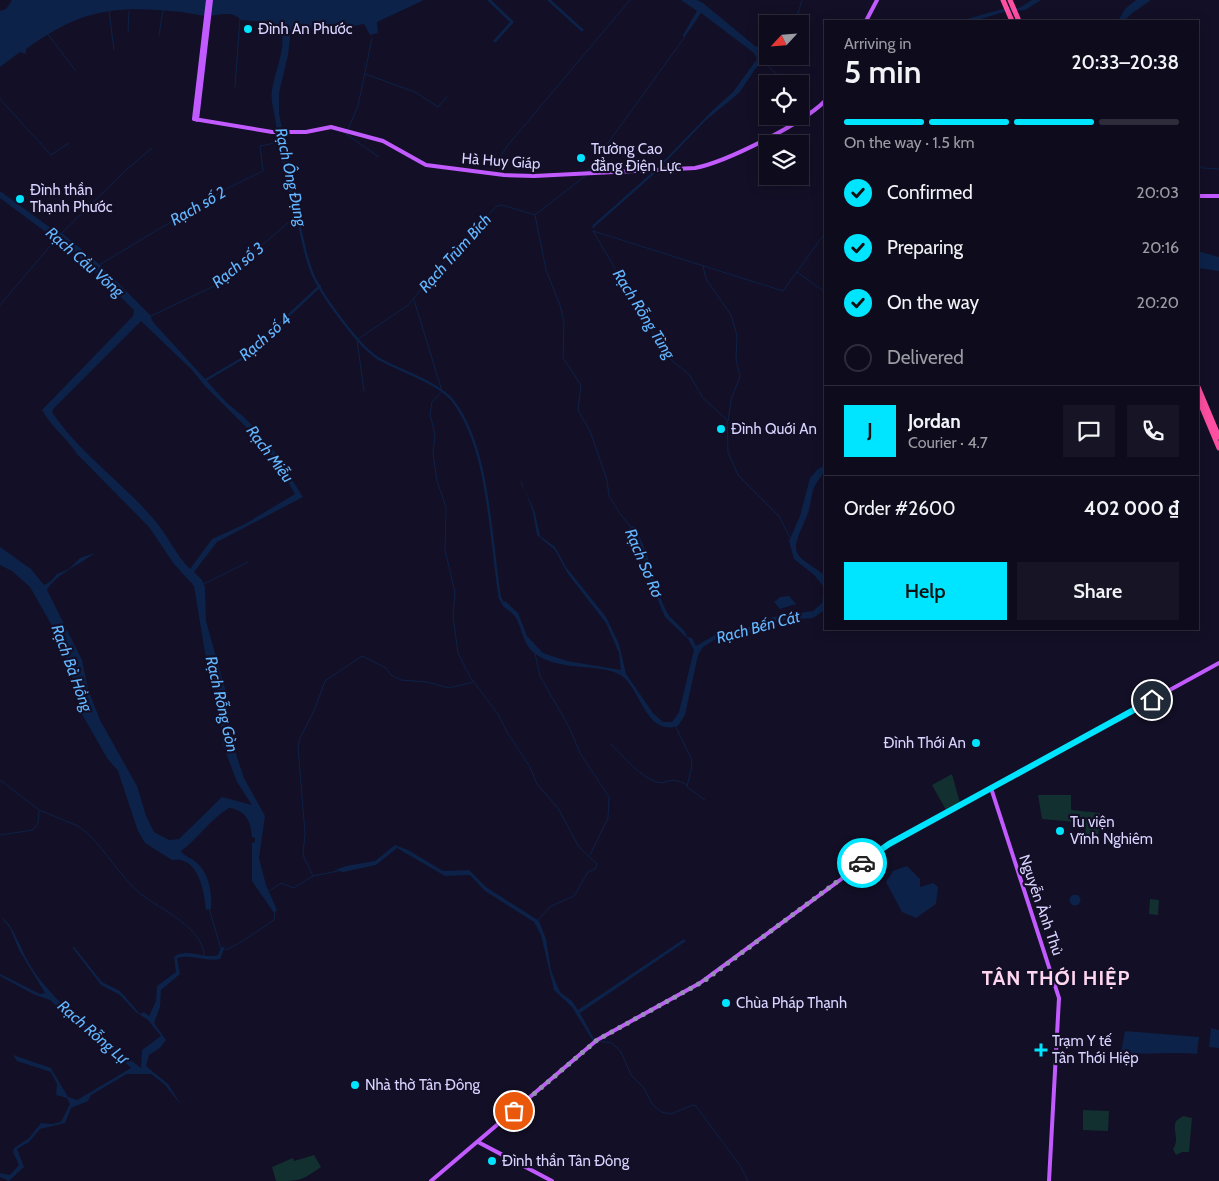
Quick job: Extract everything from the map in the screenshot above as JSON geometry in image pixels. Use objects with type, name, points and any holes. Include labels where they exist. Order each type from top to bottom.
[{"type":"highway","points":[[1008,3],[1016,20]]},
{"type":"highway","points":[[1199,385],[1219,433]]},
{"type":"highway","points":[[1199,389],[1219,437]]},
{"type":"highway","points":[[1199,398],[1219,444]]},
{"type":"highway","points":[[1199,398],[1219,448]]},
{"type":"main road","name":"Hà Huy Giáp","points":[[210,0],[196,120],[272,132],[306,132],[331,127],[343,129],[383,141],[429,166],[527,176],[695,168],[714,164],[804,117],[824,102]]},
{"type":"main road","points":[[867,20],[877,0]]},
{"type":"main road","points":[[1199,196],[1219,196]]},
{"type":"main road","points":[[431,1181],[593,1042],[710,976],[889,844],[1219,663]]},
{"type":"main road","name":"Nguyễn Ảnh Thủ","points":[[991,788],[1059,998],[1049,1181]]},
{"type":"main road","points":[[478,1142],[552,1181]]},
{"type":"green space","points":[[952,774],[960,803],[946,810],[932,785]]},
{"type":"green space","points":[[1038,795],[1071,795],[1071,810],[1100,813],[1098,839],[1085,838],[1086,823],[1042,819]]},
{"type":"green space","points":[[1150,899],[1159,900],[1158,915],[1149,914]]},
{"type":"green space","points":[[1083,1110],[1109,1111],[1108,1131],[1083,1130]]},
{"type":"green space","points":[[1183,1116],[1192,1118],[1189,1152],[1182,1152],[1176,1155],[1173,1149],[1176,1142],[1175,1125],[1176,1121]]},
{"type":"green space","points":[[314,1155],[321,1167],[314,1172],[300,1179],[276,1181],[272,1167],[293,1158],[294,1161]]},
{"type":"water","name":"Rạch Ông Đụng","points":[[12,0],[424,0],[377,22],[378,33],[370,35],[364,24],[344,28],[291,29],[288,55],[279,93],[279,114],[302,224],[298,227],[288,189],[272,98],[273,83],[282,48],[281,32],[278,26],[263,22],[241,20],[228,14],[205,16],[158,10],[118,10],[82,18],[64,25],[26,49],[26,54],[20,52],[0,67],[0,11],[6,9]]},
{"type":"water","points":[[681,0],[697,0],[703,3],[755,46],[759,47],[759,65],[739,93],[705,121],[653,175],[592,229],[593,225],[655,170],[733,92],[757,59],[754,53],[701,13],[684,38],[683,35],[697,11]]},
{"type":"water","points":[[1032,0],[1041,0],[1025,10],[1004,12],[978,20],[952,20],[967,19],[1002,9],[1019,8]]},
{"type":"water","points":[[1136,0],[1151,0],[1125,20],[1119,20],[1125,9]]},
{"type":"water","points":[[624,148],[640,160],[638,164],[621,152]]},
{"type":"water","points":[[0,191],[48,226],[62,233],[98,263],[150,315],[153,322],[227,403],[260,434],[274,451],[303,497],[217,542],[194,572],[202,580],[205,587],[206,621],[226,692],[232,742],[244,778],[265,816],[259,858],[266,885],[277,910],[274,913],[252,881],[252,843],[255,842],[255,838],[252,837],[247,818],[240,811],[229,808],[210,823],[181,851],[197,863],[205,873],[211,897],[211,909],[206,910],[204,894],[198,876],[188,863],[181,860],[172,860],[145,843],[138,831],[118,771],[107,758],[79,709],[71,672],[55,631],[30,587],[12,571],[0,565],[0,547],[31,569],[44,585],[57,574],[69,569],[80,558],[95,553],[62,574],[47,590],[82,660],[88,689],[100,720],[137,786],[146,816],[154,832],[169,840],[179,839],[222,797],[252,805],[237,782],[223,745],[217,688],[206,659],[194,586],[174,564],[149,527],[77,454],[42,410],[133,316],[134,310],[79,257],[0,198]],"holes":[[[141,321],[192,370],[205,386],[256,437],[276,461],[295,494],[245,524],[212,539],[190,569],[157,523],[76,442],[52,412]]]},
{"type":"water","points":[[1199,251],[1219,257],[1219,271],[1199,268]]},
{"type":"water","points":[[824,466],[824,472],[814,488],[809,510],[796,546],[800,557],[824,574],[824,587],[814,575],[794,559],[789,541],[800,516],[810,478]]},
{"type":"water","name":"Rạch Bến Cát","points":[[524,487],[535,513],[540,536],[555,547],[566,567],[606,617],[619,644],[626,674],[653,713],[663,722],[672,722],[679,712],[694,650],[688,639],[665,617],[647,575],[640,547],[629,528],[634,526],[639,536],[668,614],[684,631],[687,637],[692,638],[696,646],[715,635],[758,625],[773,617],[813,611],[822,603],[824,587],[824,611],[813,618],[785,620],[753,632],[714,640],[703,647],[698,655],[685,715],[678,726],[667,727],[658,724],[651,718],[629,683],[622,676],[603,669],[554,663],[533,652],[525,640],[516,618],[502,605],[505,601],[518,613],[527,636],[543,653],[567,661],[621,670],[619,653],[606,623],[568,574],[555,550],[537,535],[533,512]]},
{"type":"water","points":[[789,596],[796,604],[780,609],[774,602],[780,597]]},
{"type":"water","points":[[395,845],[408,850],[443,871],[469,870],[486,887],[539,921],[546,939],[551,970],[556,983],[560,992],[572,1001],[578,1010],[684,939],[686,941],[580,1013],[596,1046],[572,1007],[554,990],[541,935],[534,922],[485,891],[470,875],[445,876],[397,848],[376,865],[343,872],[335,870],[375,861]]},
{"type":"water","points":[[907,866],[920,879],[920,887],[933,883],[938,887],[936,904],[916,918],[902,912],[886,882],[893,871]]},
{"type":"water","points":[[1075,894],[1081,900],[1075,906],[1069,900]]},
{"type":"water","name":"Rạch Rỗng Lự","points":[[0,916],[12,930],[36,974],[57,999],[128,1061],[131,1060],[141,1068],[142,1050],[161,1036],[148,1020],[136,1012],[120,995],[101,985],[72,947],[74,947],[102,982],[120,991],[140,1014],[144,1012],[149,1016],[156,1001],[157,986],[176,972],[174,957],[184,953],[207,956],[218,955],[221,948],[225,946],[220,959],[177,958],[180,974],[161,990],[160,1007],[154,1023],[166,1040],[160,1048],[149,1055],[146,1066],[168,1084],[182,1106],[165,1085],[151,1074],[127,1074],[91,1095],[88,1101],[71,1108],[65,1123],[40,1129],[29,1142],[17,1149],[24,1167],[9,1181],[0,1177],[0,1173],[10,1175],[19,1165],[13,1152],[14,1148],[29,1138],[41,1123],[52,1124],[61,1122],[70,1104],[67,1098],[56,1095],[57,1084],[51,1072],[17,1061],[13,1055],[51,1068],[68,1097],[77,1100],[131,1068],[95,1035],[73,1022],[50,1000],[33,994],[0,976],[0,974],[40,994],[45,993],[19,950],[10,928]]},
{"type":"water","points":[[1211,1028],[1219,1030],[1219,1048],[1209,1047]]},
{"type":"water","points":[[1125,1031],[1199,1037],[1197,1054],[1121,1052]]},
{"type":"waterway","points":[[489,0],[512,22],[495,41]]},
{"type":"waterway","points":[[549,0],[582,30]]},
{"type":"waterway","points":[[493,168],[508,145],[630,0]]},
{"type":"waterway","points":[[798,15],[802,0]]},
{"type":"waterway","points":[[109,11],[114,50]]},
{"type":"waterway","points":[[128,33],[129,11]]},
{"type":"waterway","points":[[159,35],[163,11]]},
{"type":"waterway","points":[[235,87],[240,18]]},
{"type":"waterway","points":[[47,33],[76,71]]},
{"type":"waterway","points":[[372,38],[358,106],[346,134],[379,157]]},
{"type":"waterway","name":"Rạch Trùm Bích","points":[[587,172],[684,38]]},
{"type":"waterway","points":[[766,65],[778,75]]},
{"type":"waterway","points":[[365,74],[415,92],[438,107],[447,97]]},
{"type":"waterway","points":[[0,99],[51,155],[69,143]]},
{"type":"waterway","name":"Rạch số 2","points":[[99,265],[224,190],[263,171],[260,146],[279,142]]},
{"type":"waterway","name":"Rạch Cầu Võng","points":[[62,233],[126,170],[152,148]]},
{"type":"waterway","points":[[1199,166],[1203,168],[1219,169]]},
{"type":"waterway","name":"Rạch Trùm Bích","points":[[364,391],[357,340],[408,305],[445,261],[497,206],[502,205],[535,215],[585,176]]},
{"type":"waterway","name":"Rạch Sơ Rơ","points":[[535,215],[546,270],[560,305],[564,322],[563,358],[581,385],[578,410],[590,431],[607,480],[609,496],[631,527]]},
{"type":"waterway","name":"Rạch số 3","points":[[149,317],[214,286],[295,217]]},
{"type":"waterway","name":"Rạch Trùm Bích","points":[[299,224],[313,275],[353,335],[363,346],[381,360],[429,383],[447,395],[453,401],[465,421],[475,444],[487,495],[500,598],[503,603]]},
{"type":"waterway","name":"Rạch Rỗng Tùng","points":[[593,231],[661,346],[673,362],[689,374],[703,398],[727,420],[728,452],[738,475],[779,516],[790,538]]},
{"type":"waterway","points":[[593,231],[783,291],[824,234]]},
{"type":"waterway","name":"Rạch Cầu Võng","points":[[0,305],[57,238]]},
{"type":"waterway","points":[[703,266],[706,279],[731,315],[737,335],[736,360],[740,376],[731,400],[728,421]]},
{"type":"waterway","points":[[797,272],[824,291]]},
{"type":"waterway","name":"Rạch số 4","points":[[204,381],[243,358],[320,286]]},
{"type":"waterway","points":[[414,300],[442,391],[432,402],[430,414],[435,435],[433,454],[437,481],[446,507],[445,550],[455,592],[453,616],[458,653],[470,677],[498,714],[507,732],[530,767],[537,784],[558,808],[579,847],[597,864],[595,869],[588,872],[574,896],[551,906],[537,921]]},
{"type":"waterway","points":[[521,482],[523,487]]},
{"type":"waterway","points":[[204,584],[248,562]]},
{"type":"waterway","points":[[535,653],[540,676],[569,727],[580,753],[609,797],[608,818],[590,855]]},
{"type":"waterway","points":[[313,876],[303,855],[305,833],[298,747],[300,738],[314,711],[325,681],[362,656],[386,668],[391,675],[401,680],[427,682],[449,688],[473,682]]},
{"type":"waterway","points":[[676,727],[691,758],[692,765],[687,787],[705,800]]},
{"type":"waterway","points":[[611,744],[644,776],[660,783],[673,780],[687,785]]},
{"type":"waterway","points":[[0,780],[39,810],[78,826],[88,834],[134,888],[180,920],[197,936],[202,945],[204,955]]},
{"type":"waterway","points":[[0,835],[33,830],[38,823],[39,811]]},
{"type":"waterway","points":[[268,892],[281,883],[294,888],[313,876],[338,871]]},
{"type":"waterway","points":[[209,908],[221,949]]},
{"type":"waterway","name":"Rạch Rỗng Gòn","points":[[225,950],[274,920],[275,910]]},
{"type":"waterway","points":[[598,1041],[612,1043],[621,1052],[631,1075],[644,1088],[652,1104],[661,1112],[671,1114],[693,1105],[696,1106],[741,1167],[748,1181]]},
{"type":"way so far","points":[[514,1111],[597,1040],[709,978],[711,974],[719,970],[719,968],[862,863]]},
{"type":"place","name":"Đình An Phước","points":[[248,29]]},
{"type":"place","name":"Trường Cao đẳng Điện Lực","points":[[581,158]]},
{"type":"place","name":"Đình thần Thạnh Phước","points":[[20,199]]},
{"type":"place","name":"Đình Quới An","points":[[721,429]]},
{"type":"place","name":"Đình Thới An","points":[[976,743]]},
{"type":"place","name":"Tu viện Vĩnh Nghiêm","points":[[1060,831]]},
{"type":"place","name":"Chùa Pháp Thạnh","points":[[726,1003]]},
{"type":"place","name":"Trạm Y tế Tân Thới Hiệp","points":[[1041,1050]]},
{"type":"place","name":"Nhà thờ Tân Đông","points":[[355,1085]]},
{"type":"place","name":"Đình thần Tân Đông","points":[[492,1161]]},
{"type":"district","name":"TÂN THỚI HIỆP","points":[[1056,978]]},
{"type":"route","points":[[862,863],[889,844],[1152,700]]},
{"type":"water label","name":"Rạch Miễu","points":[[270,454]]},
{"type":"water label","name":"Rạch Bà Hồng","points":[[72,668]]}]
